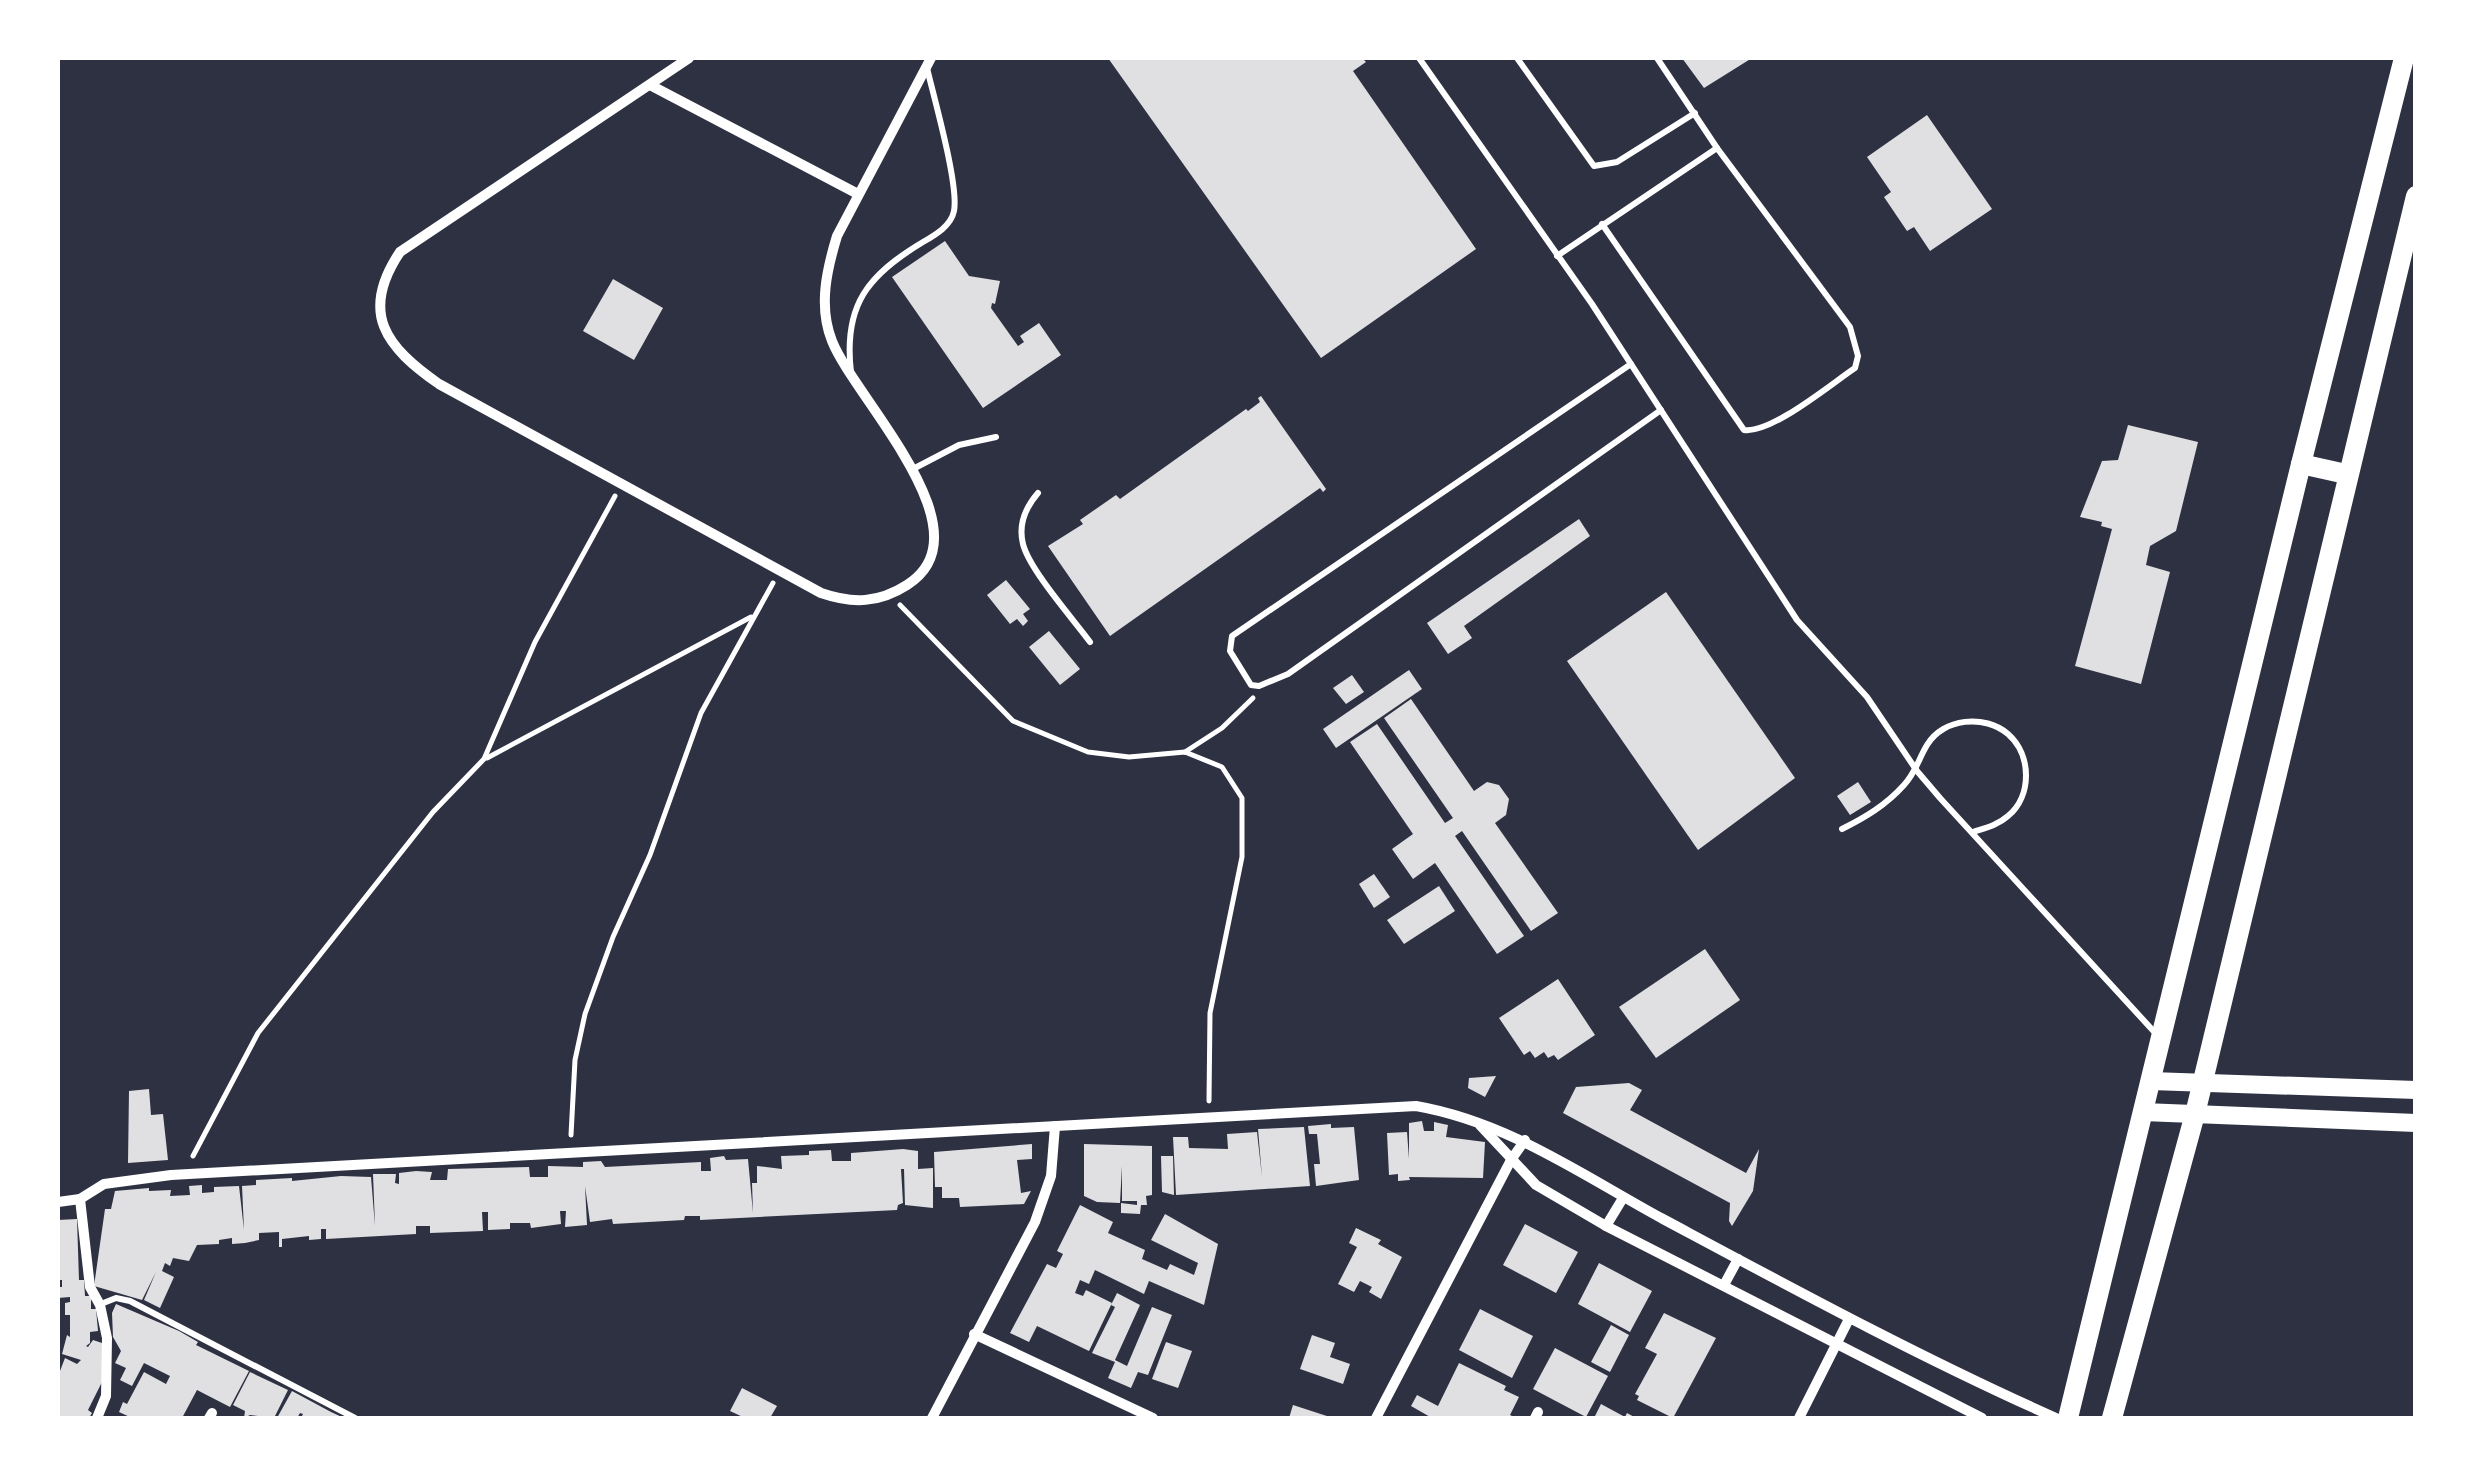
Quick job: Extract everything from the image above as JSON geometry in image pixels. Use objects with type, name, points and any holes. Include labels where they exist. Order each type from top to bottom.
[{"type":"main road","points":[[2068,1418],[2404,58]]},
{"type":"main road","points":[[2112,1418],[2195,1114],[2346,474],[2411,230],[2416,196]]},
{"type":"main road","points":[[2301,464],[2346,474]]},
{"type":"main road","points":[[2151,1081],[2416,1090]]},
{"type":"main road","points":[[2143,1112],[2416,1123]]},
{"type":"street","points":[[689,58],[400,252],[381,285],[381,320],[391,343],[410,364],[439,384],[780,572],[840,600],[872,601],[891,596],[914,581],[930,559],[936,538],[934,516],[913,469],[852,378],[831,339],[824,302],[836,236],[928,62]]},
{"type":"street","points":[[650,84],[858,194]]},
{"type":"street","points":[[58,1202],[80,1199],[104,1184],[183,1175],[1416,1106],[1466,1116],[1525,1140],[1623,1198],[1849,1319],[2056,1418]]},
{"type":"street","points":[[1476,1121],[1536,1185],[1606,1226],[1982,1418]]},
{"type":"street","points":[[932,1418],[1035,1222],[1050,1176],[1055,1126]]},
{"type":"street","points":[[1376,1418],[1525,1140]]},
{"type":"street","points":[[1606,1226],[1623,1198]]},
{"type":"street","points":[[80,1199],[90,1287],[100,1305],[107,1338],[106,1396],[97,1418]]},
{"type":"street","points":[[1724,1285],[1738,1259]]},
{"type":"street","points":[[1799,1418],[1849,1319]]},
{"type":"street","points":[[974,1334],[1153,1418]]},
{"type":"lane","points":[[1419,58],[1631,364],[1797,620],[1867,697],[1917,771],[2161,1039]]},
{"type":"lane","points":[[1516,58],[1594,166],[1617,162],[1695,113]]},
{"type":"lane","points":[[1602,224],[1744,430],[1752,432],[1784,416],[1855,368],[1855,338],[1657,58]]},
{"type":"lane","points":[[852,378],[847,338],[869,283],[900,256],[945,228],[954,211],[928,62]]},
{"type":"lane","points":[[1556,256],[1717,148]]},
{"type":"lane","points":[[1631,364],[1232,636],[1230,651],[1251,685],[1260,686],[1288,674],[1661,410]]},
{"type":"lane","points":[[913,469],[959,445],[996,438]]},
{"type":"lane","points":[[1038,494],[1023,515],[1023,544],[1030,560],[1090,642]]},
{"type":"lane","points":[[1842,829],[1876,811],[1917,771],[1927,744],[1939,732],[1973,720],[1991,724],[2007,734],[2026,765],[2026,784],[2009,816],[1994,826],[1973,832]]},
{"type":"lane","points":[[100,1305],[116,1298],[130,1301],[355,1418]]},
{"type":"path","points":[[484,760],[536,642],[586,556],[621,484]]},
{"type":"path","points":[[569,1155],[575,1060],[584,1014],[612,937],[650,855],[702,713],[780,572]]},
{"type":"path","points":[[891,596],[1013,720],[1088,752],[1129,757],[1186,752],[1222,767],[1242,798],[1242,857],[1210,1014],[1211,1099],[1199,1118]]},
{"type":"path","points":[[183,1175],[258,1033],[433,812],[484,760],[754,616]]},
{"type":"path","points":[[1186,752],[1251,704],[1260,686]]},
{"type":"building","points":[[1108,58],[1362,58],[1366,62],[1353,71],[1476,249],[1321,358]]},
{"type":"building","points":[[1682,58],[1752,58],[1704,88]]},
{"type":"building","points":[[1927,115],[1992,209],[1930,251],[1914,227],[1907,231],[1884,197],[1891,192],[1867,157]]},
{"type":"building","points":[[945,241],[969,276],[1000,281],[991,308],[1018,346],[1024,342],[1020,336],[1039,323],[1061,355],[983,408],[892,277]]},
{"type":"building","points":[[613,279],[663,308],[634,360],[583,331]]},
{"type":"building","points":[[1261,396],[1326,489],[1323,492],[1320,488],[1110,636],[1048,546],[1083,524],[1080,520],[1116,495],[1120,499],[1248,411],[1260,402]]},
{"type":"building","points":[[2128,425],[2198,442],[2176,531],[2150,546],[2146,565],[2170,572],[2141,684],[2075,666],[2112,529],[2101,526],[2102,522],[2080,517],[2102,461],[2118,460]]},
{"type":"building","points":[[1579,519],[1590,536],[1464,626],[1472,638],[1448,654],[1427,623]]},
{"type":"building","points":[[1006,580],[1030,609],[1023,614],[1028,621],[1023,626],[1017,619],[1010,624],[987,595]]},
{"type":"building","points":[[1666,592],[1795,778],[1698,850],[1567,661]]},
{"type":"building","points":[[1049,631],[1080,669],[1060,685],[1029,647]]},
{"type":"building","points":[[1409,670],[1422,689],[1336,748],[1323,729]]},
{"type":"building","points":[[1352,675],[1364,692],[1346,704],[1333,688]]},
{"type":"building","points":[[1411,699],[1474,791],[1487,782],[1499,785],[1509,799],[1506,815],[1495,823],[1558,913],[1531,931],[1462,831],[1455,836],[1524,936],[1497,954],[1435,863],[1413,879],[1392,849],[1413,834],[1350,742],[1377,724],[1445,823],[1453,818],[1384,718]]},
{"type":"building","points":[[1858,782],[1871,802],[1850,815],[1837,796]]},
{"type":"building","points":[[1374,874],[1390,897],[1374,908],[1359,884]]},
{"type":"building","points":[[1439,886],[1455,911],[1404,944],[1387,920]]},
{"type":"building","points":[[1705,949],[1740,1000],[1656,1058],[1619,1007]]},
{"type":"building","points":[[1558,979],[1595,1035],[1558,1060],[1554,1055],[1548,1058],[1544,1052],[1535,1058],[1530,1051],[1524,1055],[1499,1018]]},
{"type":"building","points":[[1496,1076],[1485,1097],[1468,1088],[1469,1078]]},
{"type":"building","points":[[1629,1083],[1642,1090],[1630,1110],[1746,1173],[1759,1149],[1753,1191],[1732,1226],[1730,1203],[1563,1113],[1576,1087]]},
{"type":"building","points":[[149,1089],[151,1115],[163,1114],[168,1160],[128,1163],[129,1091]]},
{"type":"building","points":[[1422,1121],[1424,1131],[1434,1131],[1434,1122],[1448,1125],[1446,1137],[1485,1142],[1483,1178],[1409,1177],[1410,1180],[1398,1181],[1398,1174],[1389,1175],[1387,1133],[1407,1132],[1409,1159],[1409,1123]]},
{"type":"building","points":[[1331,1124],[1331,1128],[1354,1127],[1359,1180],[1316,1186],[1314,1164],[1320,1164],[1317,1134],[1309,1134],[1308,1126]]},
{"type":"building","points":[[1304,1127],[1310,1186],[1176,1195],[1173,1137],[1188,1137],[1189,1148],[1228,1149],[1227,1134],[1257,1132],[1262,1177],[1258,1129]]},
{"type":"building","points":[[1032,1144],[1032,1159],[1017,1160],[1021,1193],[1031,1191],[1024,1204],[960,1207],[959,1198],[942,1198],[942,1187],[935,1187],[934,1152]]},
{"type":"building","points":[[1084,1144],[1152,1146],[1152,1195],[1146,1196],[1147,1205],[1141,1205],[1140,1214],[1121,1213],[1121,1203],[1137,1205],[1137,1201],[1122,1201],[1122,1166],[1120,1203],[1097,1202],[1084,1196]]},
{"type":"building","points":[[831,1150],[832,1161],[851,1161],[851,1153],[918,1151],[918,1169],[933,1168],[933,1208],[905,1205],[904,1169],[903,1203],[897,1210],[700,1220],[700,1216],[685,1216],[684,1220],[613,1224],[612,1219],[590,1222],[585,1186],[587,1225],[565,1227],[566,1211],[560,1211],[561,1224],[531,1228],[530,1223],[510,1223],[510,1229],[488,1230],[488,1212],[482,1212],[483,1231],[430,1233],[430,1226],[416,1226],[416,1234],[326,1239],[326,1229],[321,1229],[321,1239],[282,1239],[282,1247],[279,1232],[259,1233],[259,1240],[245,1243],[232,1244],[232,1238],[219,1240],[219,1244],[197,1245],[189,1261],[173,1258],[170,1266],[165,1263],[162,1271],[174,1277],[160,1308],[144,1300],[156,1272],[142,1300],[94,1286],[105,1209],[111,1209],[115,1191],[171,1190],[170,1196],[190,1195],[189,1186],[202,1185],[202,1193],[214,1192],[214,1187],[239,1186],[244,1230],[242,1186],[256,1185],[256,1180],[371,1177],[375,1226],[373,1174],[396,1174],[395,1183],[399,1184],[399,1173],[432,1172],[430,1180],[447,1180],[448,1169],[529,1167],[530,1177],[548,1177],[548,1166],[583,1167],[583,1162],[601,1161],[605,1167],[701,1162],[701,1171],[711,1171],[710,1158],[724,1156],[726,1160],[748,1159],[753,1213],[752,1183],[757,1183],[757,1166],[782,1169],[781,1156],[809,1155],[809,1151]]},
{"type":"building","points":[[1161,1156],[1173,1156],[1174,1195],[1162,1192]]},
{"type":"building","points":[[1080,1205],[1113,1222],[1108,1233],[1145,1250],[1142,1259],[1167,1270],[1170,1264],[1194,1275],[1198,1263],[1151,1240],[1165,1214],[1218,1244],[1204,1305],[1149,1281],[1144,1294],[1095,1270],[1089,1284],[1080,1280],[1075,1293],[1083,1296],[1086,1290],[1112,1303],[1089,1351],[1037,1326],[1029,1342],[1010,1333],[1047,1264],[1056,1268],[1063,1254],[1057,1251]]},
{"type":"building","points":[[77,1219],[79,1280],[84,1280],[85,1296],[91,1296],[91,1309],[96,1309],[98,1331],[90,1332],[90,1343],[86,1346],[88,1347],[93,1340],[102,1343],[104,1378],[88,1410],[92,1413],[89,1418],[58,1418],[58,1369],[65,1358],[77,1364],[81,1360],[62,1354],[67,1335],[70,1337],[70,1315],[65,1315],[65,1303],[70,1302],[70,1297],[58,1298],[62,1280],[58,1280],[58,1220]]},
{"type":"building","points":[[1525,1224],[1578,1252],[1556,1293],[1503,1265]]},
{"type":"building","points":[[1356,1228],[1381,1240],[1378,1244],[1402,1257],[1381,1299],[1369,1292],[1372,1287],[1360,1281],[1354,1292],[1338,1284],[1357,1247],[1349,1243]]},
{"type":"building","points":[[1599,1263],[1652,1291],[1630,1332],[1578,1304]]},
{"type":"building","points":[[1117,1293],[1140,1305],[1115,1360],[1127,1366],[1152,1307],[1172,1315],[1148,1375],[1138,1372],[1131,1388],[1108,1378],[1115,1362],[1092,1353],[1115,1307],[1111,1305]]},
{"type":"building","points":[[116,1304],[179,1331],[198,1342],[196,1345],[249,1371],[230,1407],[197,1390],[182,1418],[132,1418],[119,1412],[144,1372],[166,1384],[170,1376],[144,1363],[132,1386],[120,1380],[126,1368],[115,1363],[121,1351],[113,1337],[112,1313]]},
{"type":"building","points":[[1480,1309],[1533,1336],[1512,1378],[1459,1350]]},
{"type":"building","points":[[1664,1313],[1716,1338],[1673,1418],[1637,1400],[1639,1396],[1635,1394],[1657,1354],[1645,1348]]},
{"type":"building","points":[[1611,1325],[1629,1335],[1610,1372],[1591,1362]]},
{"type":"building","points":[[1312,1335],[1335,1343],[1330,1357],[1350,1364],[1343,1384],[1300,1369]]},
{"type":"building","points":[[1166,1342],[1192,1351],[1178,1388],[1152,1379]]},
{"type":"building","points":[[1555,1348],[1608,1376],[1586,1417],[1533,1389]]},
{"type":"building","points":[[1459,1363],[1506,1386],[1504,1390],[1519,1397],[1510,1415],[1516,1418],[1432,1418],[1411,1406],[1417,1395],[1438,1406]]},
{"type":"building","points":[[250,1372],[288,1390],[274,1418],[244,1418],[245,1411],[233,1405]]},
{"type":"building","points":[[742,1388],[777,1406],[770,1418],[745,1418],[730,1411]]},
{"type":"building","points":[[292,1391],[344,1418],[301,1418],[300,1413],[297,1418],[277,1418]]},
{"type":"building","points":[[1601,1404],[1625,1417],[1627,1413],[1636,1418],[1594,1418]]},
{"type":"building","points":[[1293,1405],[1333,1418],[1289,1418]]}]
